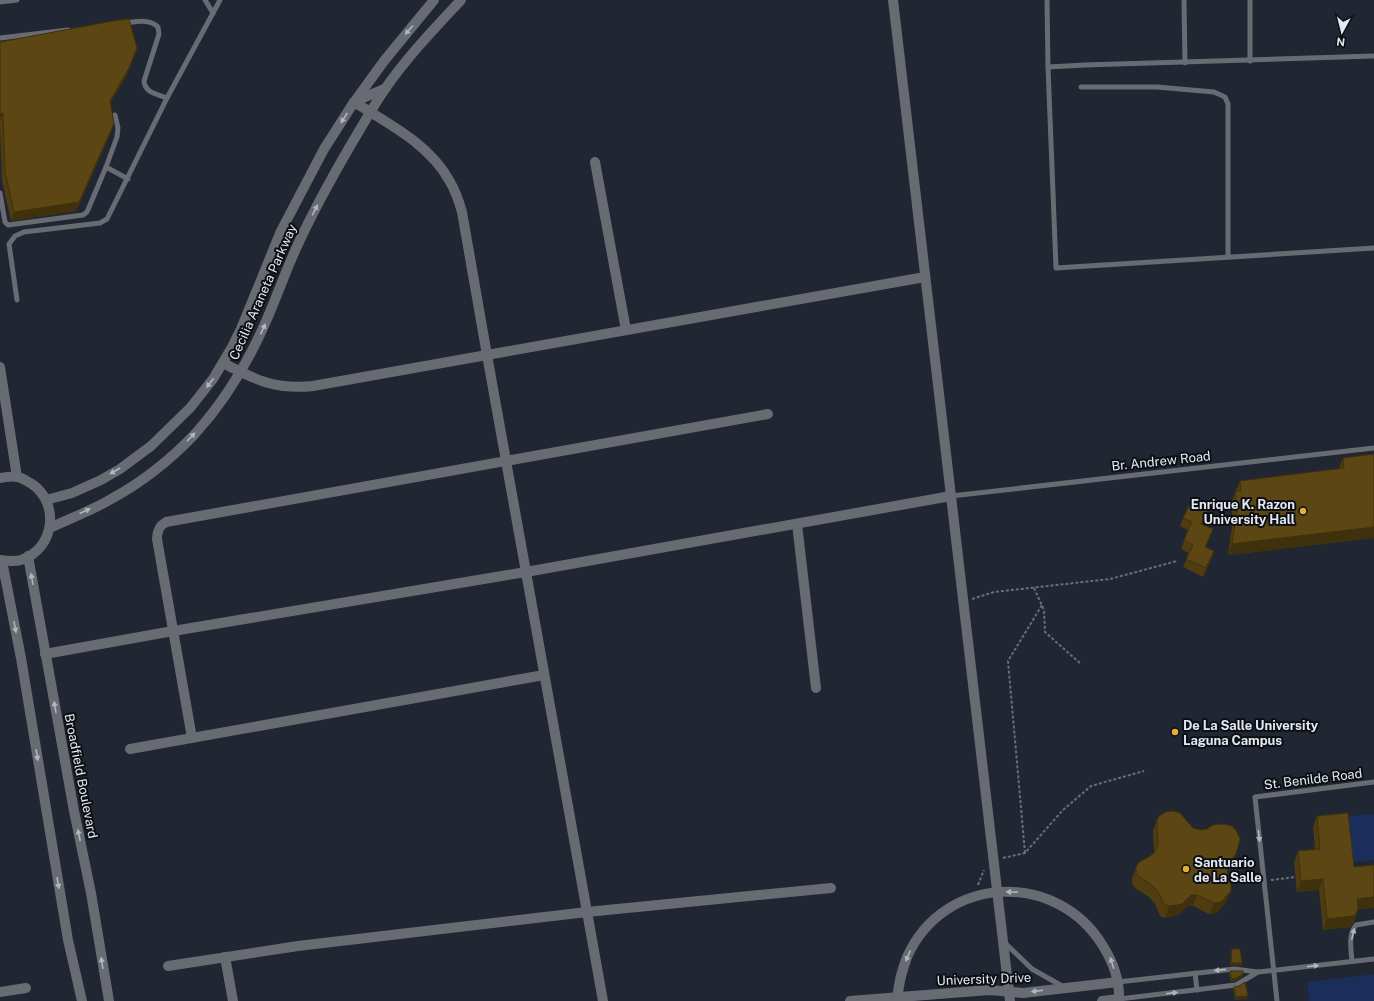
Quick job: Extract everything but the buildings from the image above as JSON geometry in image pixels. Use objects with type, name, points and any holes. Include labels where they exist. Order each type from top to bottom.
[{"type":"street","name":"Cecilia Araneta Parkway","points":[[46,500],[72,492],[101,480],[120,469],[151,446],[190,408],[223,363],[241,329],[272,252],[324,149],[354,102],[388,55],[434,0]]},
{"type":"street","name":"Cecilia Araneta Parkway","points":[[50,528],[120,494],[138,482],[186,443],[207,419],[231,388],[241,372],[267,320],[307,225],[370,112],[386,88],[424,41],[461,0]]},
{"type":"street","points":[[892,0],[964,602],[1009,996]]},
{"type":"street","name":"Cecilia Araneta Parkway","points":[[354,102],[386,88]]},
{"type":"street","points":[[354,102],[409,137],[424,149],[449,179],[457,194],[462,212],[603,1001]]},
{"type":"street","points":[[595,162],[626,330]]},
{"type":"street","points":[[223,363],[260,381],[278,386],[296,388],[313,386],[925,277]]},
{"type":"street","points":[[0,367],[17,477]]},
{"type":"street","points":[[192,738],[157,539],[159,529],[166,522],[768,414]]},
{"type":"street","points":[[0,478],[17,477],[38,488],[46,500],[51,513],[50,528],[45,542],[35,552],[22,560],[9,562],[1,561],[22,666],[68,940],[82,1001]]},
{"type":"street","points":[[45,654],[526,572],[951,496]]},
{"type":"street","points":[[797,524],[816,688]]},
{"type":"street","name":"Broadfield Boulevard","points":[[28,556],[74,811],[91,893],[109,1001]]},
{"type":"street","points":[[130,749],[544,675]]},
{"type":"street","points":[[168,966],[298,946],[587,912],[830,888]]},
{"type":"street","points":[[897,999],[902,970],[912,946],[929,924],[950,908],[974,896],[996,892],[1026,892],[1052,900],[1076,914],[1095,933],[1109,956],[1118,982],[1119,1000],[1102,1001]]},
{"type":"street","points":[[226,957],[233,1001]]},
{"type":"street","name":"University Drive","points":[[850,1001],[897,999],[988,990],[1009,996],[1118,982]]},
{"type":"street","points":[[0,992],[26,988]]},
{"type":"lane","points":[[0,2],[17,0]]},
{"type":"lane","points":[[205,0],[213,13]]},
{"type":"lane","points":[[17,300],[9,244],[15,236],[24,232],[100,223],[107,219],[167,98],[220,0]]},
{"type":"lane","points":[[1047,0],[1048,67],[1056,268],[1374,248]]},
{"type":"lane","points":[[1184,0],[1185,63]]},
{"type":"lane","points":[[1250,0],[1250,61]]},
{"type":"lane","points":[[116,24],[147,21],[154,23],[158,27],[159,34],[144,80],[144,86],[148,91],[167,98]]},
{"type":"lane","points":[[0,38],[78,29]]},
{"type":"lane","points":[[1048,67],[1374,56]]},
{"type":"lane","points":[[1081,87],[1156,87],[1214,92],[1225,97],[1228,104],[1228,257]]},
{"type":"lane","points":[[0,193],[5,222],[8,225],[83,215],[87,212],[117,137],[118,128],[116,115]]},
{"type":"lane","points":[[106,167],[128,179]]},
{"type":"lane","name":"Br. Andrew Road","points":[[951,496],[1374,448]]},
{"type":"lane","name":"St. Benilde Road","points":[[1264,880],[1255,797],[1374,782]]},
{"type":"lane","points":[[1264,880],[1277,1001]]},
{"type":"lane","points":[[1352,961],[1352,930],[1356,925],[1374,922]]},
{"type":"lane","points":[[1002,940],[1032,969],[1064,988]]},
{"type":"lane","points":[[1118,982],[1234,969],[1258,972],[1274,971],[1374,959]]},
{"type":"lane","points":[[1119,1000],[1236,985],[1258,972]]},
{"type":"lane","points":[[1195,973],[1197,990]]},
{"type":"path","points":[[964,602],[994,592],[1110,579],[1177,561]]},
{"type":"path","points":[[1034,588],[1044,610],[1045,632],[1082,664]]},
{"type":"path","points":[[1025,853],[1008,661],[1042,605]]},
{"type":"path","points":[[993,860],[1025,853],[1063,810],[1090,786],[1144,771]]},
{"type":"path","points":[[1264,880],[1296,877]]},
{"type":"shaded area","points":[[1374,814],[1374,860],[1353,862],[1349,816]]},
{"type":"shaded area","points":[[1374,974],[1374,1001],[1309,1001],[1307,982]]},
{"type":"place","name":"Enrique K. Razon University Hall","points":[[1303,511]]},
{"type":"place","name":"De La Salle University Laguna Campus","points":[[1175,732]]},
{"type":"place","name":"Santuario de La Salle","points":[[1186,869]]}]
